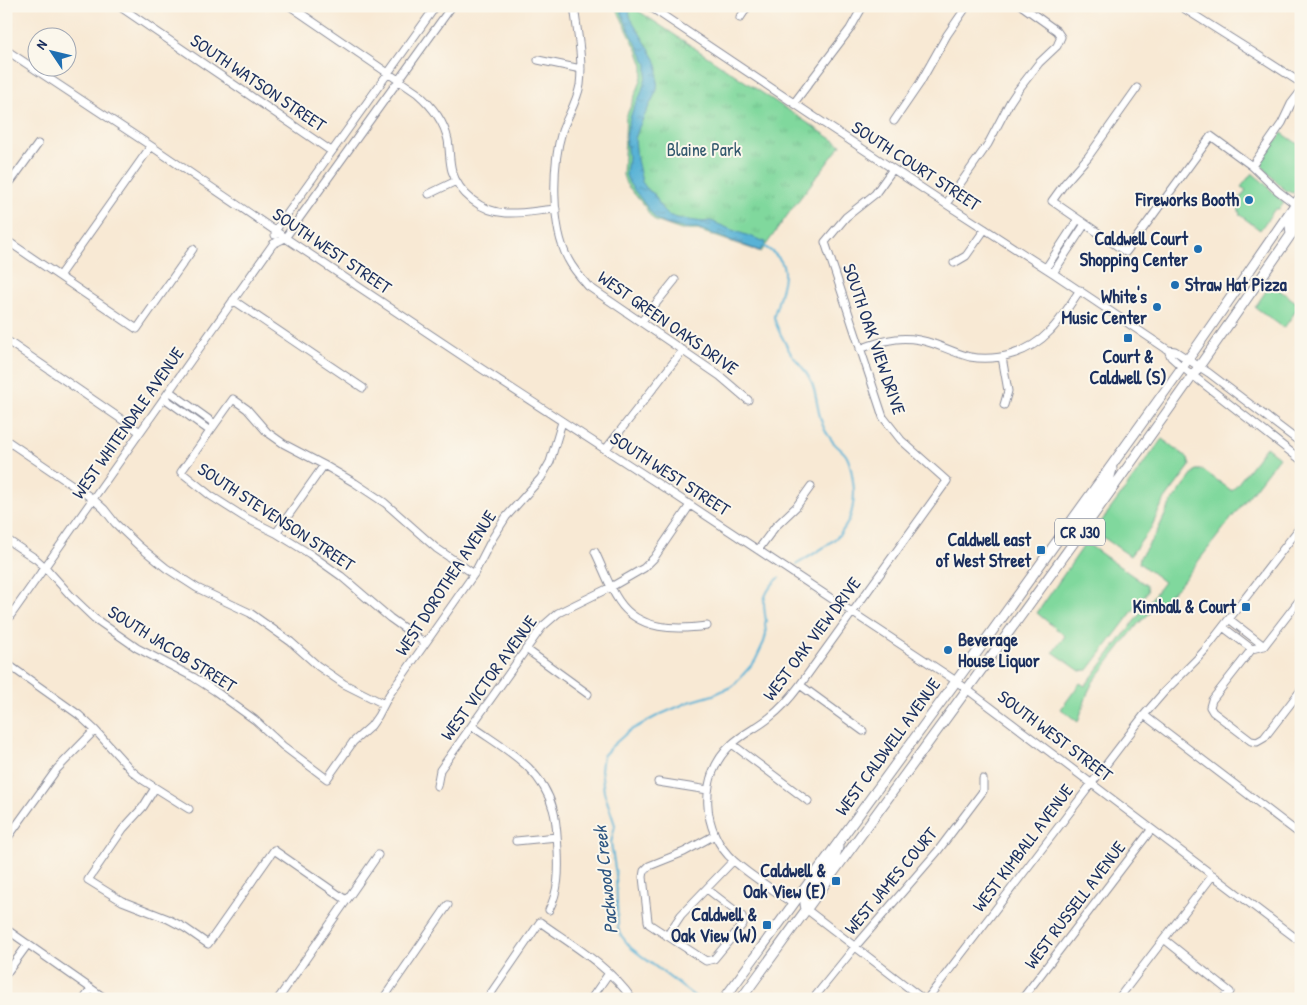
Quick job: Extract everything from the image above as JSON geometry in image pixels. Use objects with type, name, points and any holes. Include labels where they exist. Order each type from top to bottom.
[{"type":"main road","points":[[1291,234],[1290,225],[1299,203]]},
{"type":"main road","name":"CR J30","points":[[1182,367],[1299,203]]},
{"type":"main road","name":"CR J30","points":[[1192,376],[1301,220]]},
{"type":"main road","name":"WEST CALDWELL AVENUE","points":[[724,999],[1182,367]]},
{"type":"main road","name":"WEST CALDWELL AVENUE","points":[[741,999],[1192,376]]},
{"type":"main road","points":[[1079,533],[1079,522],[1109,480],[1113,464]]},
{"type":"main road","points":[[806,909],[805,900],[834,859],[840,840]]},
{"type":"street","name":"SOUTH WATSON STREET","points":[[119,6],[331,151]]},
{"type":"street","points":[[290,6],[417,93],[428,103],[443,125],[448,140],[450,162],[456,181],[470,198],[492,211],[506,213],[556,208]]},
{"type":"street","points":[[436,6],[275,230],[274,242],[285,238],[452,6]]},
{"type":"street","name":"WEST GREEN OAKS DRIVE","points":[[576,6],[575,12],[581,57],[579,87],[574,106],[563,130],[557,151],[555,171],[556,208],[561,242],[568,260],[580,277],[598,294],[720,376],[748,400]]},
{"type":"street","name":"SOUTH COURT STREET","points":[[649,6],[1168,350],[1175,351],[1188,359],[1301,443]]},
{"type":"street","points":[[740,18],[748,6]]},
{"type":"street","points":[[794,103],[850,29],[863,6]]},
{"type":"street","points":[[894,121],[920,84],[947,35],[967,6]]},
{"type":"street","points":[[946,204],[988,144],[1018,90],[1039,63],[1057,46],[1061,37],[1057,31],[1022,6]]},
{"type":"street","points":[[1180,6],[1301,83]]},
{"type":"street","name":"SOUTH WEST STREET","points":[[7,50],[285,238],[967,688],[1151,830],[1298,940]]},
{"type":"street","points":[[538,60],[581,69]]},
{"type":"street","points":[[1137,88],[1088,156],[1052,201],[1126,252],[1210,136],[1252,166],[1278,191],[1299,203]]},
{"type":"street","points":[[1252,166],[1282,124],[1291,104],[1301,91]]},
{"type":"street","points":[[6,188],[38,144]]},
{"type":"street","points":[[59,276],[151,146]]},
{"type":"street","name":"SOUTH OAK VIEW DRIVE","points":[[893,168],[875,194],[846,218],[825,242],[883,417],[901,440],[947,481]]},
{"type":"street","points":[[429,194],[456,181]]},
{"type":"street","points":[[1046,268],[1078,219]]},
{"type":"street","points":[[1053,273],[1086,224]]},
{"type":"street","points":[[954,263],[966,256],[985,229]]},
{"type":"street","points":[[6,240],[137,330],[193,249]]},
{"type":"street","name":"WEST WHITENDALE AVENUE","points":[[6,622],[274,242]]},
{"type":"street","points":[[641,322],[675,280]]},
{"type":"street","points":[[860,349],[881,341],[901,338],[920,340],[970,357],[988,358],[1012,355],[1040,340],[1058,321],[1080,290]]},
{"type":"street","points":[[233,300],[363,388]]},
{"type":"street","points":[[6,340],[140,432]]},
{"type":"street","points":[[606,449],[683,350]]},
{"type":"street","name":"SOUTH COURT STREET","points":[[1168,350],[1171,357],[1192,376],[1301,460]]},
{"type":"street","points":[[1002,357],[1008,391],[1004,405]]},
{"type":"street","points":[[169,391],[214,424]]},
{"type":"street","points":[[164,398],[210,431],[233,399],[247,410],[272,436],[355,483],[385,503],[436,548],[474,574]]},
{"type":"street","name":"WEST DOROTHEA AVENUE","points":[[327,779],[353,742],[374,721],[474,574],[506,517],[541,478],[550,462],[562,422]]},
{"type":"street","name":"SOUTH STEVENSON STREET","points":[[210,431],[180,472],[244,517],[276,533],[310,554],[341,576],[390,618],[425,644]]},
{"type":"street","points":[[6,440],[93,499],[139,546],[166,568],[197,588],[250,613],[291,642],[331,676],[384,704]]},
{"type":"street","points":[[276,533],[324,465]]},
{"type":"street","name":"WEST OAK VIEW DRIVE","points":[[715,835],[708,811],[708,790],[716,764],[723,753],[732,744],[784,705],[947,481]]},
{"type":"street","points":[[758,550],[775,527],[796,507],[811,486]]},
{"type":"street","name":"WEST VICTOR AVENUE","points":[[437,786],[440,770],[542,626],[558,613],[611,587],[644,568],[654,558],[690,505]]},
{"type":"street","name":"WEST KIMBALL AVENUE","points":[[927,999],[1144,715],[1196,660],[1301,526]]},
{"type":"street","name":"SOUTH JACOB STREET","points":[[6,539],[45,567],[94,618],[138,648],[215,690],[255,720],[283,746],[327,779]]},
{"type":"street","points":[[595,552],[619,602],[628,612],[640,620],[667,628],[686,629],[707,626]]},
{"type":"street","points":[[1301,598],[1264,646],[1252,648],[1212,700],[1210,707],[1213,712],[1251,741],[1257,742],[1264,738],[1301,690]]},
{"type":"street","points":[[1229,619],[1264,646]]},
{"type":"street","points":[[1223,627],[1252,648]]},
{"type":"street","points":[[526,649],[588,694]]},
{"type":"street","points":[[6,663],[80,715],[132,770],[155,788],[189,809]]},
{"type":"street","points":[[800,685],[863,731]]},
{"type":"street","points":[[1144,715],[1301,835]]},
{"type":"street","points":[[472,726],[526,765],[536,775],[550,798],[554,810],[559,875],[554,900],[549,910]]},
{"type":"street","points":[[6,840],[57,768],[95,730]]},
{"type":"street","points":[[732,744],[808,801]]},
{"type":"street","name":"WEST JAMES COURT","points":[[813,999],[937,852],[984,790],[983,779]]},
{"type":"street","points":[[658,782],[708,790]]},
{"type":"street","points":[[155,788],[88,880],[122,901],[168,918],[208,944],[274,850],[346,900]]},
{"type":"street","name":"WEST RUSSELL AVENUE","points":[[1022,999],[1151,830]]},
{"type":"street","points":[[707,889],[742,916],[743,924],[714,959],[706,961],[650,924],[647,916],[643,877],[644,871],[649,866],[684,852],[715,835],[733,860],[793,904]]},
{"type":"street","points":[[516,841],[557,837]]},
{"type":"street","points":[[278,999],[378,855]]},
{"type":"street","points":[[666,936],[681,916],[733,860]]},
{"type":"street","points":[[1118,999],[1213,875]]},
{"type":"street","points":[[383,999],[448,905]]},
{"type":"street","points":[[806,909],[923,999]]},
{"type":"street","points":[[487,999],[540,922],[609,973],[620,983],[632,999]]},
{"type":"street","points":[[6,929],[106,999]]},
{"type":"street","points":[[1298,940],[1301,932]]},
{"type":"street","points":[[1164,939],[1230,992],[1222,999]]},
{"type":"street","points":[[6,974],[28,944]]},
{"type":"street","points":[[592,999],[609,973]]},
{"type":"street","points":[[84,999],[91,989]]},
{"type":"green space","name":"Blaine Park","points":[[615,6],[631,6],[841,145],[761,252],[697,230],[681,230],[655,221],[626,184],[623,175],[626,117],[639,86],[643,66]]},
{"type":"green space","points":[[1282,133],[1301,146],[1301,185],[1294,193],[1281,187],[1262,166],[1262,161]]},
{"type":"green space","points":[[1252,173],[1284,203],[1279,209],[1275,209],[1260,230],[1240,215],[1237,202],[1246,190],[1241,187]]},
{"type":"green space","points":[[1271,284],[1300,305],[1284,328],[1255,307]]},
{"type":"green space","points":[[1162,439],[1188,458],[1190,466],[1163,502],[1151,528],[1130,556],[1095,530]]},
{"type":"green space","points":[[1266,447],[1279,457],[1179,586],[1138,624],[1093,682],[1078,722],[1061,709],[1080,683],[1085,686],[1164,582],[1139,563],[1140,557],[1157,532],[1170,504],[1196,470],[1203,470],[1232,491]]},
{"type":"green space","points":[[1085,544],[1146,585],[1148,591],[1088,670],[1080,671],[1053,652],[1065,636],[1037,613]]},
{"type":"water","points":[[619,6],[629,7],[630,17],[655,59],[658,69],[657,90],[635,139],[642,182],[654,194],[662,209],[668,215],[688,220],[711,221],[766,242],[760,251],[697,228],[682,228],[656,219],[629,183],[626,175],[628,125],[633,109],[641,94],[647,74],[647,64]]},
{"type":"waterway","name":"Packwood Creek","points":[[761,245],[778,258],[784,271],[784,278],[774,316],[776,324],[790,352],[810,379],[822,425],[849,461],[854,490],[853,505],[845,527],[838,536],[820,550],[797,564]]},
{"type":"waterway","name":"Packwood Creek","points":[[698,999],[631,948],[620,934],[618,928],[616,875],[611,843],[615,825],[604,792],[601,769],[603,756],[629,731],[689,702],[713,695],[733,686],[755,661],[764,642],[766,634],[764,600],[769,589],[779,578]]},
{"type":"place","name":"Fireworks Booth","points":[[1249,200]]},
{"type":"place","name":"Caldwell Court Shopping Center","points":[[1198,249]]},
{"type":"place","name":"Straw Hat Pizza","points":[[1175,285]]},
{"type":"place","name":"White's Music Center","points":[[1157,307]]},
{"type":"place","name":"Court & Caldwell (S)","points":[[1128,338]]},
{"type":"place","name":"Caldwell east of West Street","points":[[1041,550]]},
{"type":"place","name":"Kimball & Court","points":[[1246,607]]},
{"type":"place","name":"Beverage House Liquor","points":[[948,650]]},
{"type":"place","name":"Caldwell & Oak View (E)","points":[[836,881]]},
{"type":"place","name":"Caldwell & Oak View (W)","points":[[767,925]]}]
